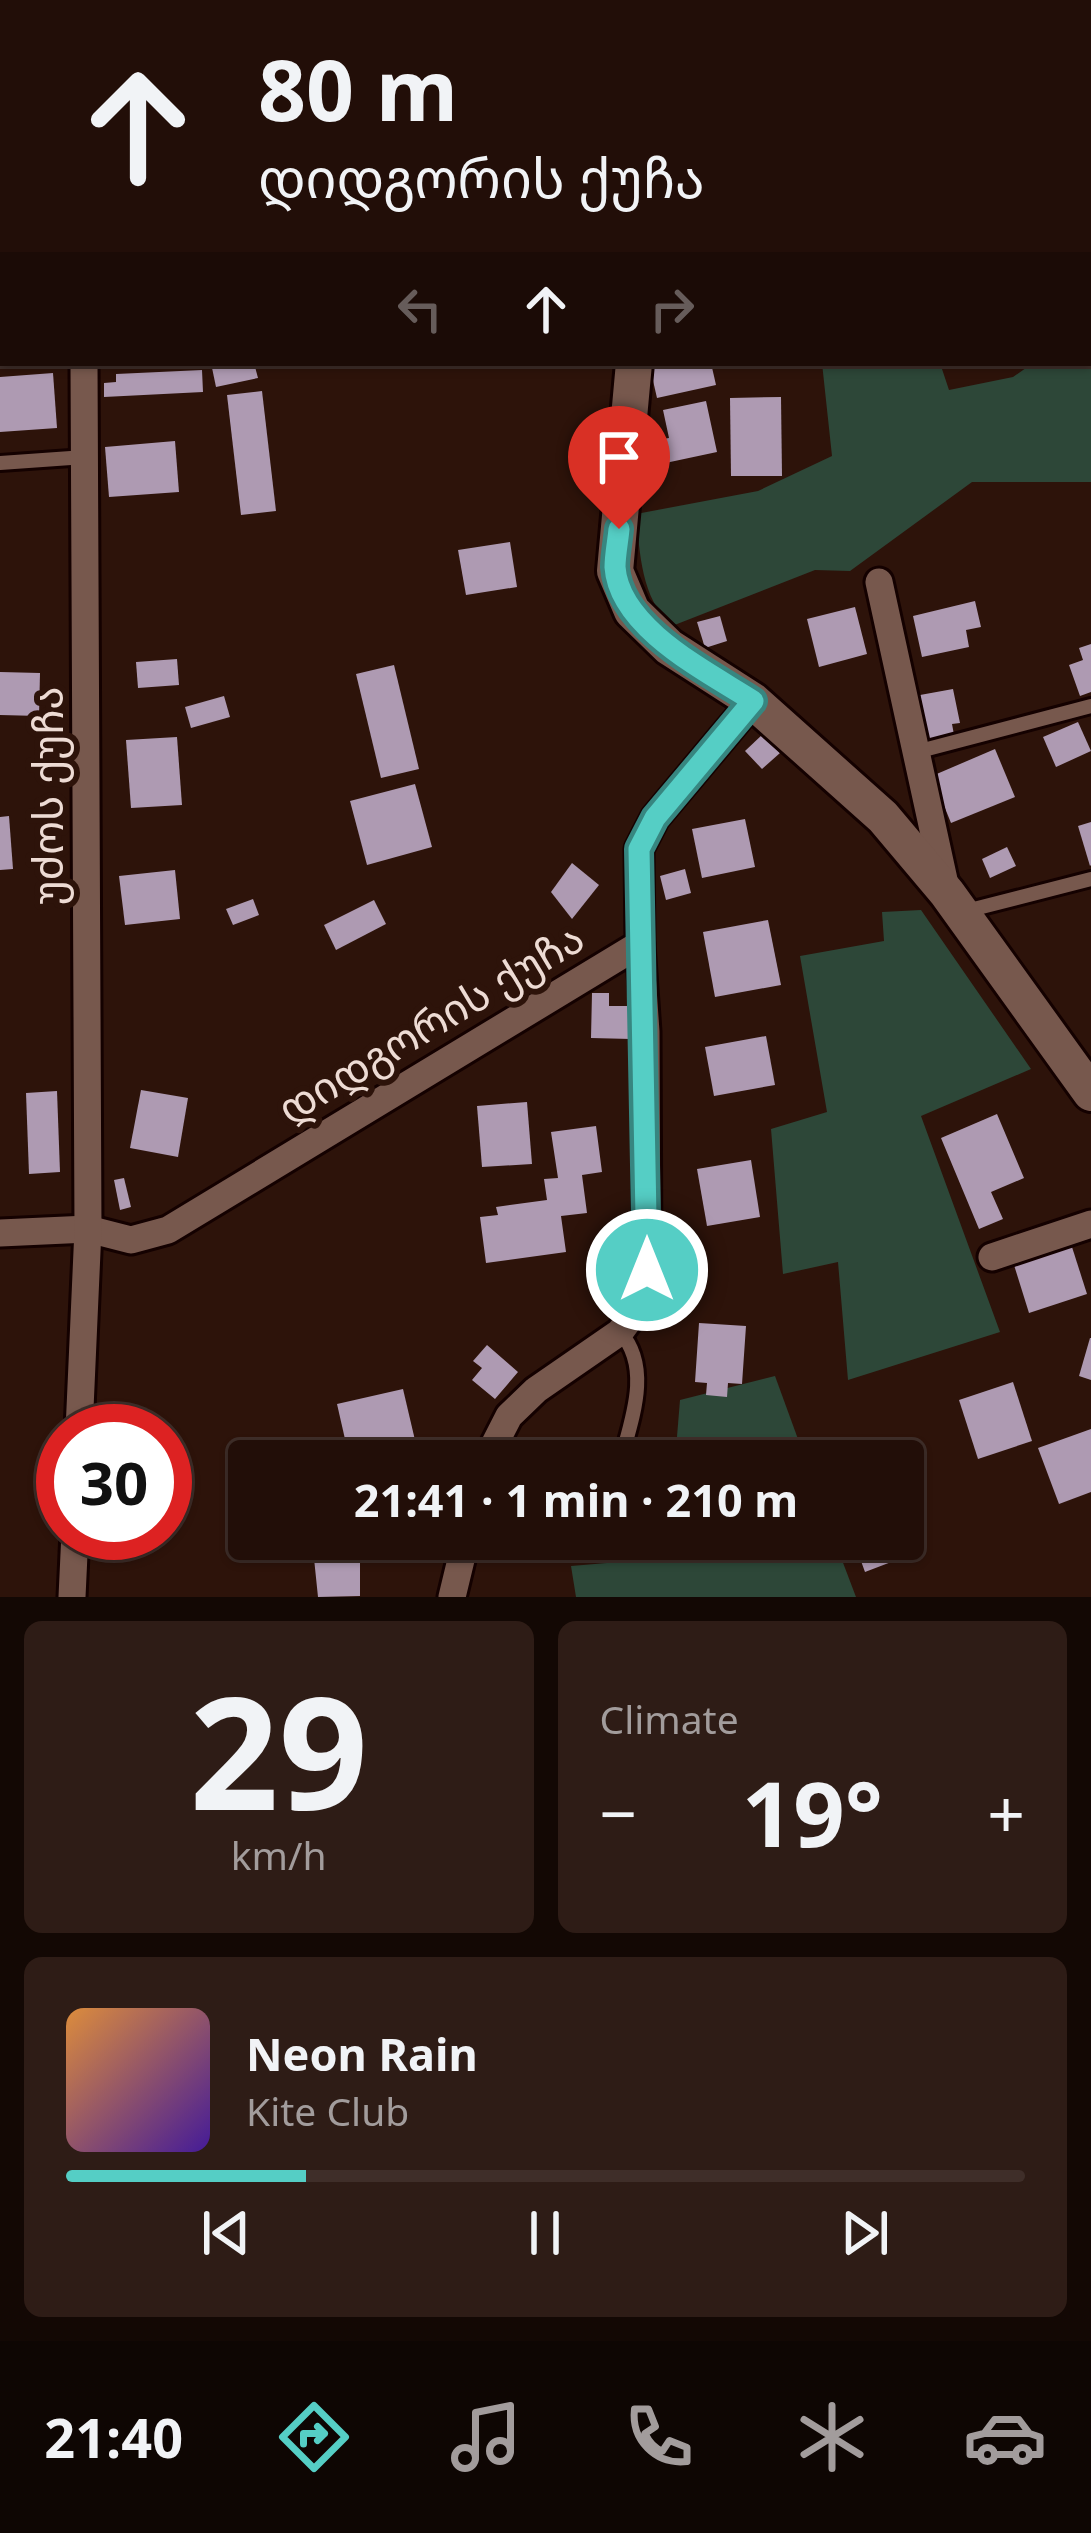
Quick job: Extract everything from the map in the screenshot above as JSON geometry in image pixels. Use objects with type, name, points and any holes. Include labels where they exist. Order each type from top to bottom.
[{"type":"street","name":"უძოს ქუჩა","points":[[80,1404],[88,1229],[83,366]]},
{"type":"street","points":[[634,366],[615,571],[632,611],[656,635],[753,701],[883,817],[954,903],[1091,1093]]},
{"type":"street","points":[[879,582],[954,903]]},
{"type":"street","name":"დიდგორის ქუჩა","points":[[0,1233],[88,1229],[131,1240],[168,1230],[640,944],[639,849],[655,818],[753,701]]},
{"type":"street","points":[[497,1440],[522,1403],[620,1332],[639,1306],[647,1270],[646,1032],[640,944]]},
{"type":"street","points":[[992,1257],[1091,1224]]},
{"type":"street","points":[[72,1597],[73,1560]]},
{"type":"street","points":[[452,1597],[461,1560]]},
{"type":"lane","points":[[0,464],[85,458]]},
{"type":"lane","points":[[916,752],[1091,706]]},
{"type":"lane","points":[[954,903],[1091,879]]},
{"type":"lane","points":[[620,1332],[630,1343],[637,1370],[636,1404],[626,1440]]},
{"type":"green space","points":[[822,366],[941,366],[949,390],[1013,377],[1029,366],[1091,366],[1091,482],[972,482],[850,571],[815,570],[672,626],[662,615],[644,574],[636,514],[758,491],[832,456]]},
{"type":"green space","points":[[921,910],[1031,1069],[921,1116],[1000,1332],[848,1380],[838,1262],[783,1274],[771,1129],[827,1112],[800,956],[884,941],[882,912]]},
{"type":"green space","points":[[775,1376],[798,1440],[677,1440],[680,1400]]},
{"type":"green space","points":[[642,1560],[842,1560],[856,1597],[576,1597],[571,1566]]},
{"type":"building","points":[[212,366],[255,366],[258,378],[216,387]]},
{"type":"building","points":[[650,366],[712,366],[716,385],[657,398]]},
{"type":"building","points":[[202,370],[203,392],[104,397],[104,383],[116,382],[116,374]]},
{"type":"building","points":[[53,373],[57,428],[0,432],[0,377]]},
{"type":"building","points":[[262,391],[276,511],[241,515],[227,395]]},
{"type":"building","points":[[781,397],[782,476],[731,476],[730,398]]},
{"type":"building","points":[[706,401],[717,452],[656,465],[650,441],[669,438],[663,410]]},
{"type":"building","points":[[175,441],[179,492],[109,497],[105,447]]},
{"type":"building","points":[[510,542],[517,587],[466,595],[458,550]]},
{"type":"building","points":[[975,601],[981,627],[966,630],[969,647],[922,657],[913,616]]},
{"type":"building","points":[[855,607],[867,654],[819,667],[807,619]]},
{"type":"building","points":[[720,616],[727,641],[705,648],[697,622]]},
{"type":"building","points":[[1091,644],[1091,692],[1080,696],[1069,665],[1083,660],[1079,648]]},
{"type":"building","points":[[177,659],[179,685],[138,688],[136,662]]},
{"type":"building","points":[[394,665],[419,769],[381,778],[356,674]]},
{"type":"building","points":[[0,672],[40,673],[39,716],[0,715]]},
{"type":"building","points":[[953,689],[960,723],[952,724],[955,740],[930,745],[920,695]]},
{"type":"building","points":[[224,696],[230,717],[191,728],[185,707]]},
{"type":"building","points":[[1078,722],[1091,751],[1056,767],[1043,737]]},
{"type":"building","points":[[763,734],[780,753],[762,769],[745,751]]},
{"type":"building","points":[[177,737],[182,805],[131,808],[126,740]]},
{"type":"building","points":[[995,749],[1015,797],[951,823],[932,776]]},
{"type":"building","points":[[415,784],[432,847],[367,865],[350,801]]},
{"type":"building","points":[[9,816],[13,869],[0,870],[0,817]]},
{"type":"building","points":[[745,819],[755,867],[702,878],[692,829]]},
{"type":"building","points":[[1091,822],[1091,865],[1090,866],[1078,826]]},
{"type":"building","points":[[1007,847],[1016,866],[990,878],[982,859]]},
{"type":"building","points":[[572,863],[599,885],[572,919],[551,892]]},
{"type":"building","points":[[685,869],[691,893],[666,900],[660,876]]},
{"type":"building","points":[[175,870],[180,919],[125,925],[119,876]]},
{"type":"building","points":[[253,899],[259,915],[233,925],[226,909]]},
{"type":"building","points":[[374,900],[386,924],[336,950],[324,925]]},
{"type":"building","points":[[768,920],[781,985],[715,997],[703,932]]},
{"type":"building","points":[[592,993],[609,993],[609,1006],[631,1006],[631,1039],[591,1038]]},
{"type":"building","points":[[766,1036],[775,1085],[714,1096],[705,1047]]},
{"type":"building","points":[[141,1090],[188,1098],[178,1157],[130,1148]]},
{"type":"building","points":[[57,1091],[60,1172],[29,1174],[26,1093]]},
{"type":"building","points":[[527,1102],[532,1164],[482,1167],[477,1106]]},
{"type":"building","points":[[997,1114],[1024,1178],[991,1192],[1003,1219],[979,1229],[941,1138]]},
{"type":"building","points":[[596,1126],[602,1172],[582,1175],[587,1213],[561,1216],[566,1252],[486,1263],[480,1217],[498,1215],[496,1207],[547,1200],[544,1179],[558,1178],[551,1132]]},
{"type":"building","points":[[751,1160],[760,1217],[707,1226],[697,1169]]},
{"type":"building","points":[[124,1178],[131,1207],[120,1210],[114,1180]]},
{"type":"building","points":[[1072,1247],[1087,1294],[1029,1313],[1014,1265]]},
{"type":"building","points":[[699,1323],[746,1326],[742,1384],[728,1383],[727,1397],[706,1395],[707,1383],[695,1382]]},
{"type":"building","points":[[1091,1338],[1091,1380],[1079,1376]]},
{"type":"building","points":[[487,1345],[518,1372],[495,1399],[472,1380],[482,1368],[473,1361]]},
{"type":"building","points":[[1013,1382],[1032,1441],[978,1459],[959,1400]]},
{"type":"building","points":[[403,1389],[415,1440],[345,1440],[337,1404]]},
{"type":"building","points":[[1091,1429],[1091,1492],[1059,1504],[1038,1448]]},
{"type":"building","points":[[314,1560],[360,1560],[360,1596],[318,1597]]},
{"type":"building","points":[[861,1560],[896,1560],[865,1572]]},
{"type":"route","points":[[619,529],[615,571],[632,611],[669,647],[753,701],[655,818],[639,849],[647,1270]]}]
